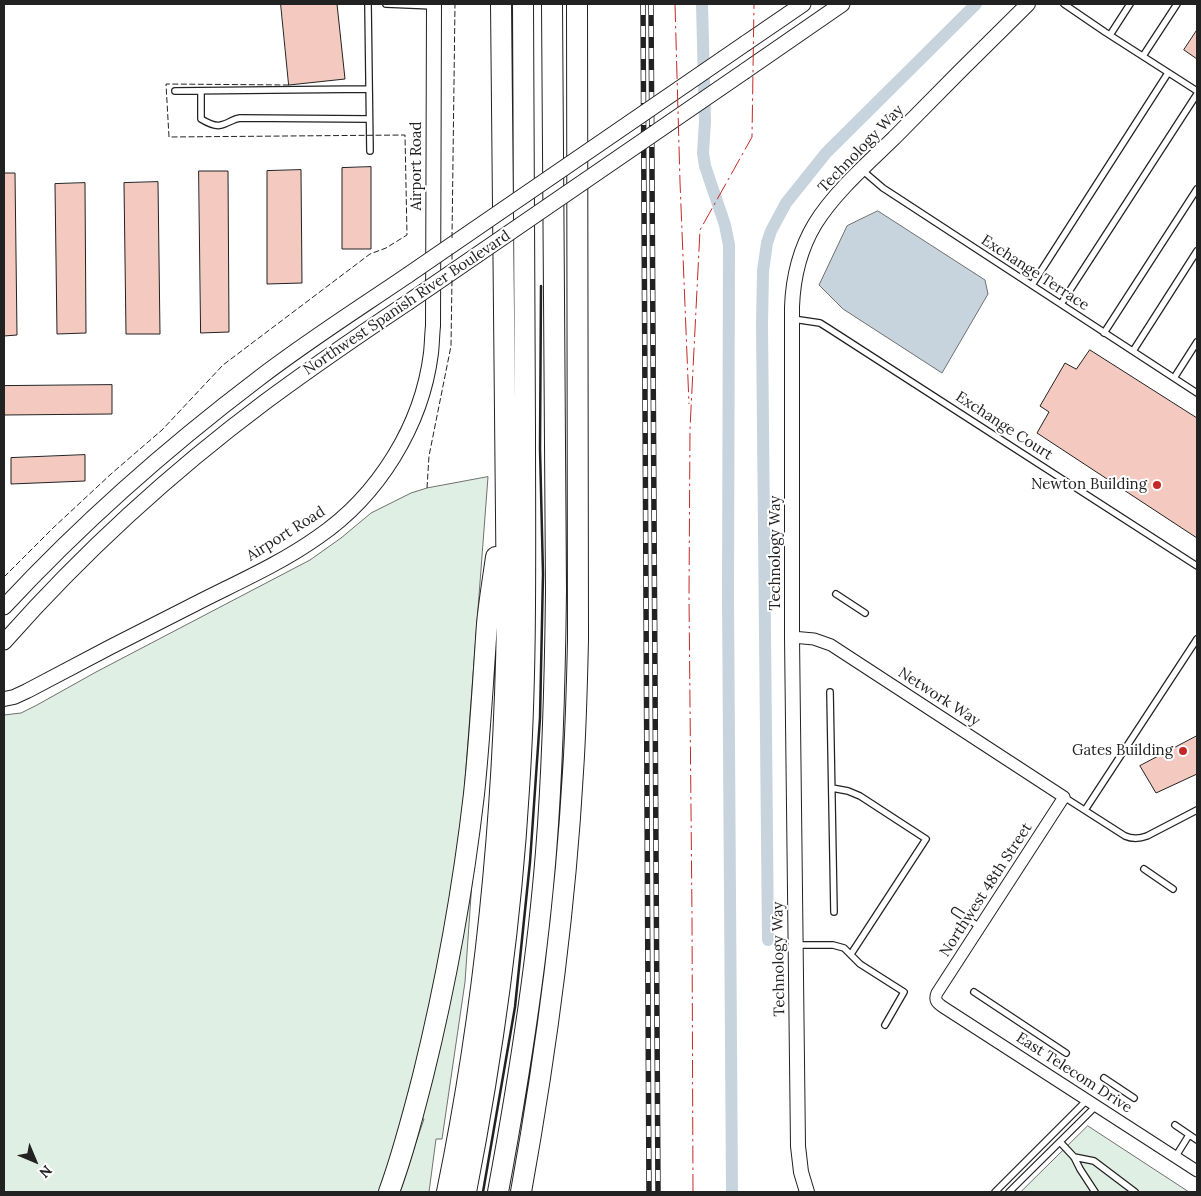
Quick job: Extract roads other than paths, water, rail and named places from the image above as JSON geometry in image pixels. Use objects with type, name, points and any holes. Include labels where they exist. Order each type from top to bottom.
[{"type":"highway","points":[[447,1192],[476,1027],[488,931],[497,837],[506,679],[507,618],[500,4]]},
{"type":"highway","points":[[466,1192],[491,1051],[507,923],[519,791],[524,703],[526,574],[524,4]]},
{"type":"highway","points":[[498,1192],[515,1102],[534,964],[546,852],[553,737],[556,581],[552,4]]},
{"type":"highway","points":[[521,1192],[541,1078],[556,964],[567,859],[576,730],[578,640],[577,4]]},
{"type":"highway","points":[[389,1192],[402,1155],[429,1053],[449,961],[474,794],[487,622],[505,490]]},
{"type":"main road","name":"Northwest Spanish River Boulevard","points":[[4,607],[61,548],[118,494],[191,432],[259,378],[803,4]]},
{"type":"main road","name":"Northwest Spanish River Boulevard","points":[[4,642],[97,544],[195,457],[263,403],[842,4]]},
{"type":"street","name":"Technology Way","points":[[807,1192],[801,1172],[798,1146],[792,637],[792,296],[799,261],[808,236],[830,204],[1028,4]]},
{"type":"street","name":"Airport Road","points":[[4,699],[27,691],[285,557],[310,542],[346,515],[365,495],[397,451],[419,404],[426,381],[431,353],[433,317],[434,5]]},
{"type":"street","name":"Network Way","points":[[792,637],[820,640],[831,645],[1064,797]]},
{"type":"street","name":"Northwest 48th Street","points":[[936,1000],[937,992],[1064,797]]},
{"type":"street","name":"East Telecom Drive","points":[[936,1000],[943,1007],[1197,1171]]},
{"type":"lane","points":[[368,4],[370,151]]},
{"type":"lane","points":[[386,4],[434,5]]},
{"type":"lane","points":[[1061,304],[1197,93],[1064,4]]},
{"type":"lane","points":[[1110,35],[1130,4]]},
{"type":"lane","points":[[1143,56],[1177,4]]},
{"type":"lane","points":[[1032,286],[1168,73]]},
{"type":"lane","points":[[175,91],[369,89]]},
{"type":"lane","points":[[201,91],[200,118],[217,126],[240,118],[369,119]]},
{"type":"lane","name":"Exchange Terrace","points":[[862,170],[883,188],[1197,393]]},
{"type":"lane","points":[[1104,333],[1197,189]]},
{"type":"lane","points":[[1133,351],[1197,251]]},
{"type":"lane","name":"Exchange Court","points":[[792,318],[820,324],[828,328],[1197,566]]},
{"type":"lane","points":[[1174,378],[1197,342]]},
{"type":"lane","points":[[836,594],[864,613]]},
{"type":"lane","points":[[1085,810],[1197,639]]},
{"type":"lane","points":[[830,692],[834,912]]},
{"type":"lane","points":[[832,788],[848,791],[860,796],[926,839],[851,954]]},
{"type":"lane","points":[[1064,797],[1125,836],[1132,838],[1147,836],[1197,810]]},
{"type":"lane","points":[[1144,869],[1173,889]]},
{"type":"lane","points":[[955,912],[980,927]]},
{"type":"lane","points":[[795,945],[832,945],[844,948],[860,964],[904,992],[885,1025]]},
{"type":"lane","points":[[974,992],[1066,1053]]},
{"type":"lane","points":[[1104,1078],[1134,1098]]},
{"type":"lane","points":[[1009,1192],[1060,1142],[1091,1103]]},
{"type":"lane","points":[[995,1192],[1091,1103]]},
{"type":"lane","points":[[1175,1125],[1197,1140]]},
{"type":"lane","points":[[1176,1156],[1190,1134]]},
{"type":"lane","points":[[1060,1142],[1074,1157],[1095,1192]]},
{"type":"lane","points":[[1074,1157],[1094,1160],[1135,1192]]},
{"type":"waterway","points":[[702,4],[705,121],[703,153],[705,166],[725,225],[729,245],[728,597],[732,1192]]},
{"type":"waterway","points":[[768,940],[762,325],[763,271],[767,243],[771,231],[786,203],[826,153],[976,4]]},
{"type":"railway","points":[[643,4],[649,1192]]},
{"type":"railway","points":[[651,4],[658,1192]]},
{"type":"place","name":"Newton Building","points":[[1157,485]]},
{"type":"place","name":"Gates Building","points":[[1183,751]]}]
